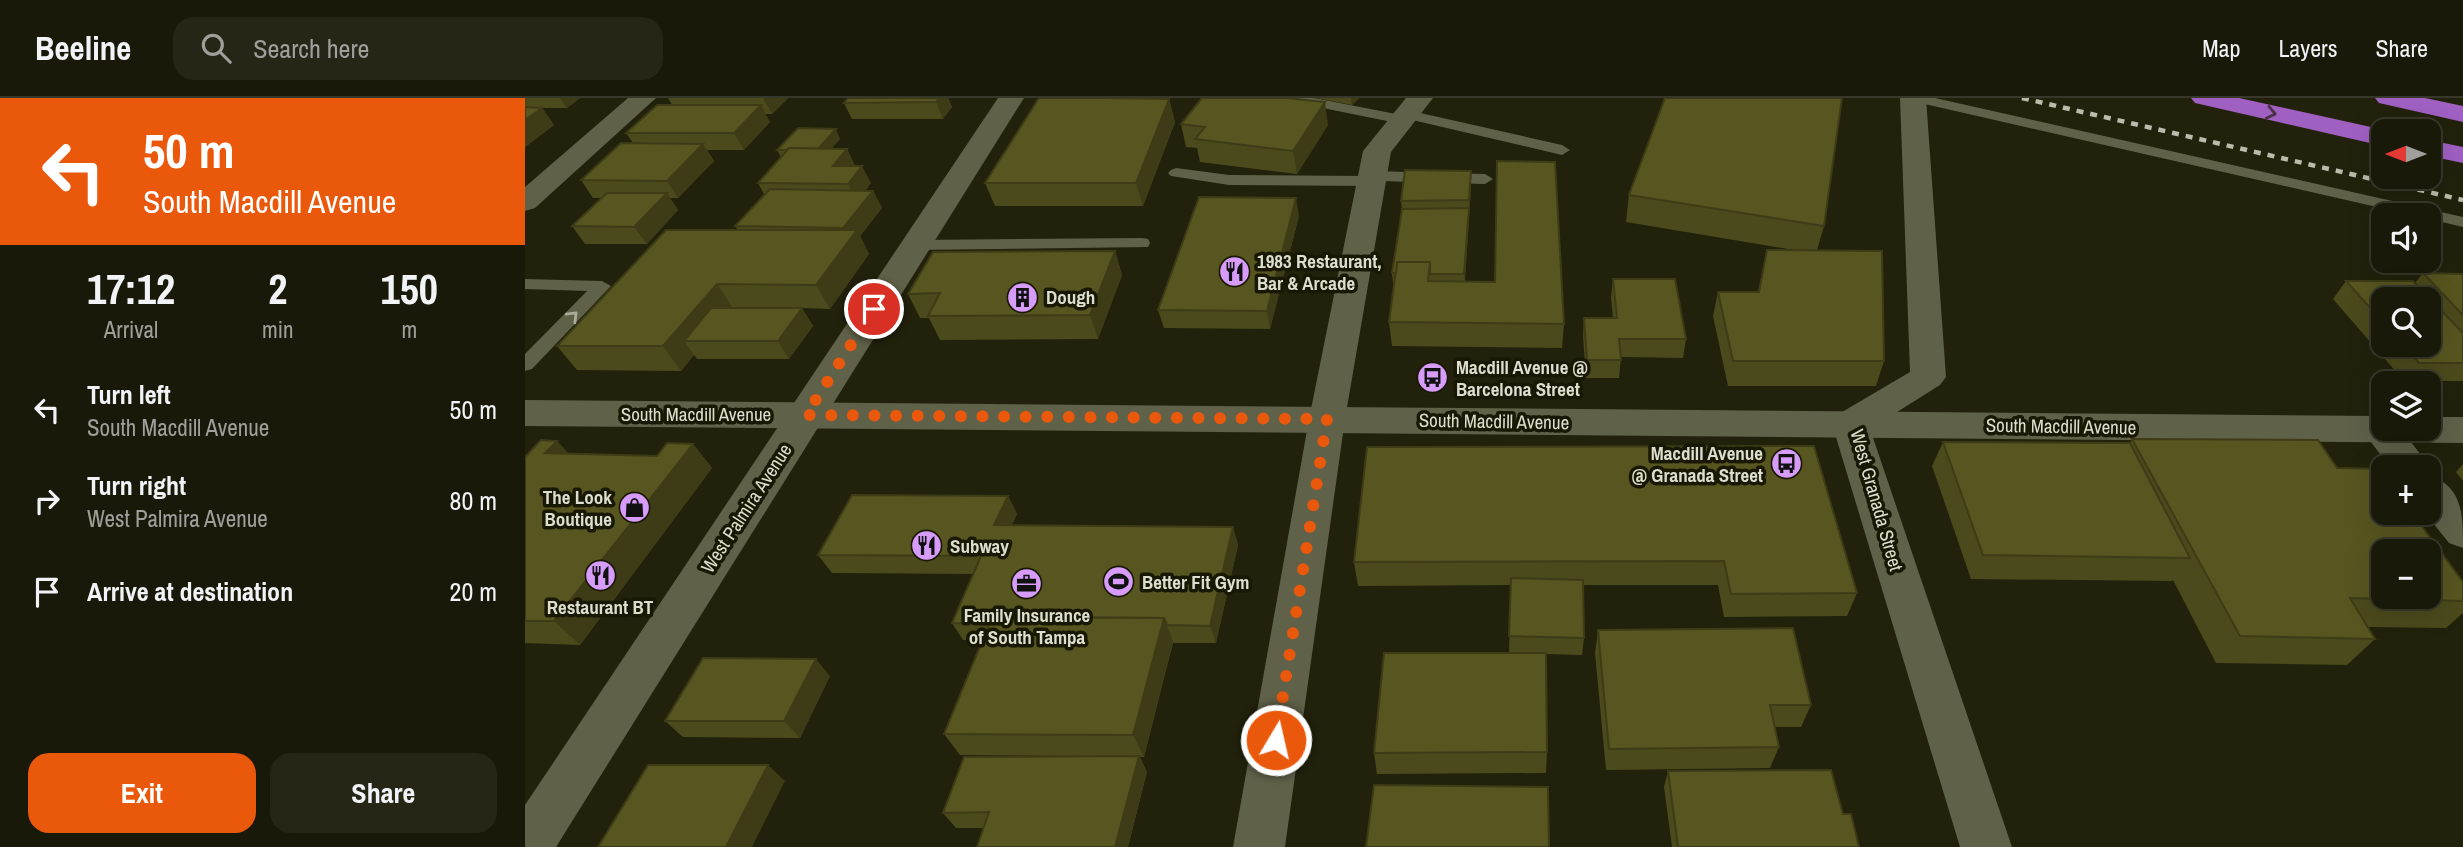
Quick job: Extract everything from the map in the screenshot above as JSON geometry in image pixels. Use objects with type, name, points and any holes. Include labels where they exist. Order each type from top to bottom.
[{"type":"highway","points":[[2204,98],[2371,135]]},
{"type":"highway","points":[[2388,98],[2463,114]]},
{"type":"highway","points":[[2441,150],[2463,155]]},
{"type":"street","points":[[525,202],[643,98]]},
{"type":"street","name":"West Palmira Avenue","points":[[527,847],[1011,98]]},
{"type":"street","name":"West Granada Street","points":[[1915,98],[1928,377],[1850,424],[1986,847]]},
{"type":"street","points":[[1259,847],[1327,419],[1377,151],[1410,111]]},
{"type":"street","name":"South Macdill Avenue","points":[[525,413],[2371,429]]},
{"type":"street","name":"South Macdill Avenue","points":[[2441,430],[2463,430]]},
{"type":"street","points":[[2390,441],[2401,455]]},
{"type":"street","points":[[2441,505],[2463,532]]},
{"type":"lane","points":[[1293,98],[1410,111],[1562,150]]},
{"type":"lane","points":[[1915,98],[2463,222]]},
{"type":"lane","points":[[1176,173],[1230,180],[1485,179]]},
{"type":"lane","points":[[916,245],[1142,243]]},
{"type":"lane","points":[[525,284],[603,286],[525,365]]},
{"type":"building","points":[[848,98],[939,98],[936,102],[844,103]]},
{"type":"building","points":[[1039,98],[1169,99],[1136,183],[985,183]]},
{"type":"building","points":[[1202,98],[1286,98],[1325,102],[1293,151],[1195,139],[1205,127],[1181,124]]},
{"type":"building","points":[[1665,98],[1842,98],[1824,226],[1629,195]]},
{"type":"building","points":[[657,105],[761,105],[734,133],[626,133]]},
{"type":"building","points":[[525,107],[542,108],[525,120]]},
{"type":"building","points":[[798,128],[836,129],[818,149],[777,150]]},
{"type":"building","points":[[621,143],[703,144],[667,181],[581,180]]},
{"type":"building","points":[[789,148],[847,149],[833,166],[862,166],[848,184],[758,183]]},
{"type":"building","points":[[1497,161],[1555,162],[1564,324],[1389,322],[1397,262],[1430,262],[1428,281],[1495,282]]},
{"type":"building","points":[[1405,170],[1471,171],[1469,200],[1401,201]]},
{"type":"building","points":[[770,189],[873,191],[843,228],[735,226]]},
{"type":"building","points":[[607,193],[667,193],[634,227],[572,226]]},
{"type":"building","name":"1983 Restaurant, Bar & Arcade","points":[[1199,197],[1296,198],[1267,311],[1158,310]]},
{"type":"building","points":[[1469,208],[1464,274],[1430,274],[1430,262],[1397,262],[1396,273],[1392,273],[1402,209]]},
{"type":"building","points":[[666,230],[857,230],[816,285],[717,284],[663,346],[557,346]]},
{"type":"building","points":[[1767,250],[1882,251],[1884,361],[1733,361],[1718,292],[1759,292]]},
{"type":"building","points":[[1115,251],[1090,315],[928,316],[940,293],[908,294],[933,252]]},
{"type":"building","points":[[2423,273],[2463,274],[2463,315],[2441,292],[2441,287],[2436,287]]},
{"type":"building","points":[[1613,279],[1675,279],[1686,339],[1619,339],[1621,360],[1587,360],[1584,318],[1617,318]]},
{"type":"building","points":[[2346,281],[2413,281],[2419,287],[2371,287],[2371,309]]},
{"type":"building","points":[[711,308],[802,308],[778,341],[684,341]]},
{"type":"building","points":[[2441,310],[2463,333],[2463,363],[2419,363],[2414,357],[2441,357]]},
{"type":"building","points":[[2132,439],[2318,440],[2337,468],[2371,469],[2371,525],[2421,525],[2431,539],[2371,539],[2371,599],[2350,598],[2375,639],[2240,636]]},
{"type":"building","points":[[541,440],[557,441],[545,453],[657,456],[667,443],[693,444],[554,621],[525,621],[525,457]]},
{"type":"building","points":[[1943,442],[2130,443],[2190,558],[1983,555]]},
{"type":"building","points":[[1814,446],[1857,593],[1731,594],[1724,561],[1354,562],[1367,447]]},
{"type":"building","points":[[852,495],[1008,496],[994,525],[1233,527],[1210,626],[1167,625],[1164,618],[992,617],[989,624],[952,623],[981,556],[818,555]]},
{"type":"building","points":[[2441,552],[2463,582],[2463,601],[2441,600]]},
{"type":"building","points":[[1511,578],[1583,580],[1584,638],[1509,636]]},
{"type":"building","points":[[992,617],[1164,618],[1133,735],[944,734]]},
{"type":"building","points":[[1793,628],[1811,705],[1770,705],[1779,747],[1609,749],[1598,630]]},
{"type":"building","points":[[1384,653],[1546,653],[1547,752],[1374,753]]},
{"type":"building","points":[[703,658],[816,659],[784,721],[665,721]]},
{"type":"building","points":[[1139,756],[1115,847],[977,847],[989,812],[943,813],[964,757]]},
{"type":"building","points":[[648,765],[768,765],[726,847],[598,847]]},
{"type":"building","points":[[1831,770],[1843,814],[1851,814],[1859,847],[1678,847],[1668,771]]},
{"type":"building","points":[[1374,785],[1548,787],[1549,847],[1366,847]]},
{"type":"railway","points":[[2022,98],[2463,200]]},
{"type":"place","name":"1983 Restaurant, Bar & Arcade","points":[[1234,272]]},
{"type":"place","name":"Dough","points":[[1023,297]]},
{"type":"place","name":"Macdill Avenue @ Barcelona Street","points":[[1433,378]]},
{"type":"place","name":"Macdill Avenue @ Granada Street","points":[[1786,464]]},
{"type":"place","name":"The Look Boutique","points":[[635,508]]},
{"type":"place","name":"Subway","points":[[927,546]]},
{"type":"place","name":"Restaurant BT","points":[[600,576]]},
{"type":"place","name":"Better Fit Gym","points":[[1119,582]]},
{"type":"place","name":"Family Insurance of South Tampa","points":[[1027,584]]},
{"type":"route","points":[[874,309],[806,415],[1327,419],[1276,740]]}]
